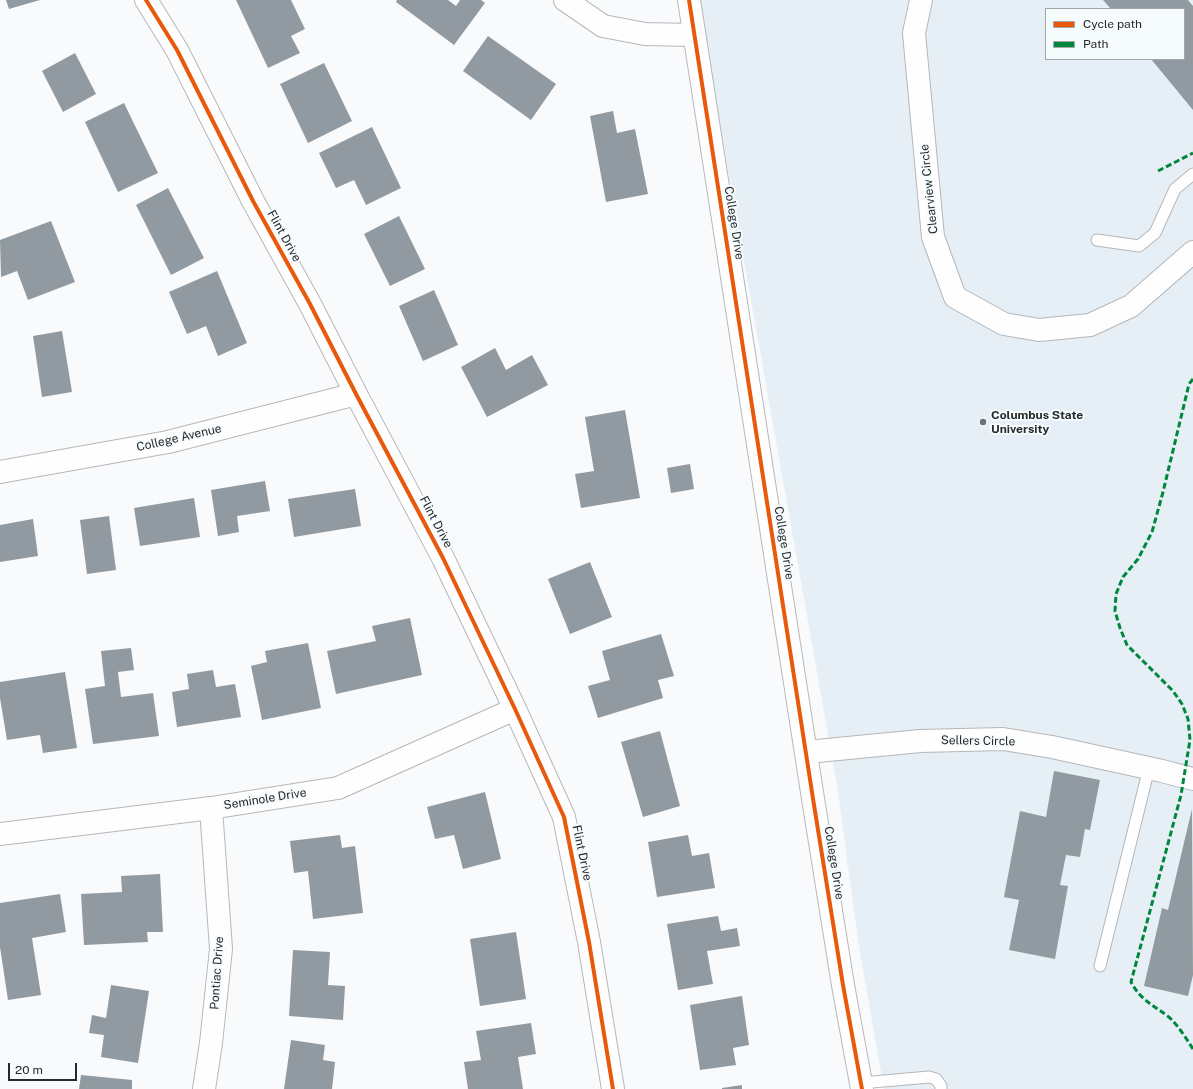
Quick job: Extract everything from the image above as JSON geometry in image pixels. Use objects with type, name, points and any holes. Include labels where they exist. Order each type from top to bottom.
[{"type":"street","name":"Flint Drive","points":[[146,0],[177,50],[253,201],[310,304],[443,558],[564,817],[589,942],[613,1089]]},
{"type":"street","points":[[565,0],[603,26],[645,34],[694,35]]},
{"type":"street","name":"College Drive","points":[[689,0],[842,977],[862,1086]]},
{"type":"street","name":"Clearview Circle","points":[[921,0],[914,33],[933,237],[956,297],[1004,324],[1039,330],[1090,324],[1131,306],[1193,252]]},
{"type":"street","name":"College Avenue","points":[[0,472],[168,442],[356,394]]},
{"type":"street","name":"Seminole Drive","points":[[0,834],[211,808],[338,788],[515,710]]},
{"type":"street","name":"Sellers Circle","points":[[807,752],[920,741],[1003,739],[1052,747],[1193,779]]},
{"type":"street","name":"Pontiac Drive","points":[[204,1089],[211,1043],[221,949],[211,808]]},
{"type":"lane","points":[[1097,240],[1139,246],[1155,233],[1175,189],[1193,174]]},
{"type":"lane","points":[[1100,966],[1149,768]]},
{"type":"lane","points":[[862,1086],[929,1077],[936,1078],[941,1086],[941,1089]]},
{"type":"shaded area","name":"Columbus State University","points":[[699,0],[1193,0],[1193,1089],[884,1089],[859,947],[837,785]]},
{"type":"building","points":[[6,0],[40,0],[9,9]]},
{"type":"building","points":[[236,0],[291,0],[305,29],[291,36],[300,53],[268,68]]},
{"type":"building","points":[[397,0],[448,0],[456,6],[460,0],[481,0],[485,3],[454,45],[396,2]]},
{"type":"building","points":[[1103,0],[1188,0],[1193,6],[1193,110],[1152,60],[1185,60],[1185,8],[1110,8]]},
{"type":"building","points":[[488,36],[556,84],[531,120],[463,71]]},
{"type":"building","points":[[75,53],[96,94],[63,112],[42,71]]},
{"type":"building","points":[[324,63],[352,121],[308,143],[280,84]]},
{"type":"building","points":[[124,103],[158,173],[118,192],[85,122]]},
{"type":"building","points":[[613,111],[617,133],[635,129],[648,194],[606,202],[590,116]]},
{"type":"building","points":[[372,127],[401,188],[366,205],[354,180],[336,188],[319,153]]},
{"type":"building","points":[[168,188],[204,258],[171,275],[136,205]]},
{"type":"building","points":[[399,216],[425,269],[390,286],[364,234]]},
{"type":"building","points":[[51,221],[75,282],[28,300],[17,271],[1,277],[0,240]]},
{"type":"building","points":[[217,271],[247,343],[218,356],[206,326],[187,334],[169,292]]},
{"type":"building","points":[[434,290],[458,345],[423,361],[399,306]]},
{"type":"building","points":[[62,331],[72,392],[42,397],[33,336]]},
{"type":"building","points":[[495,348],[506,370],[532,355],[548,385],[487,417],[461,367]]},
{"type":"building","points":[[625,410],[640,498],[581,508],[575,474],[594,471],[585,417]]},
{"type":"building","points":[[690,464],[694,489],[671,493],[667,468]]},
{"type":"building","points":[[265,481],[270,511],[237,516],[239,532],[218,536],[211,490]]},
{"type":"building","points":[[355,489],[361,526],[294,537],[288,499]]},
{"type":"building","points":[[194,498],[200,537],[140,546],[134,508]]},
{"type":"building","points":[[109,516],[116,570],[87,574],[80,520]]},
{"type":"building","points":[[33,519],[38,556],[0,562],[0,525]]},
{"type":"building","points":[[590,562],[612,617],[570,634],[548,579]]},
{"type":"building","points":[[410,618],[422,675],[336,694],[327,651],[376,641],[372,626]]},
{"type":"building","points":[[661,634],[674,676],[658,680],[663,698],[598,718],[588,686],[610,680],[602,651]]},
{"type":"building","points":[[308,643],[321,708],[262,720],[251,666],[267,662],[265,651]]},
{"type":"building","points":[[131,648],[134,670],[118,672],[121,697],[153,693],[159,736],[93,744],[85,689],[105,686],[101,651]]},
{"type":"building","points":[[213,670],[216,687],[235,684],[241,717],[177,727],[172,692],[189,689],[187,674]]},
{"type":"building","points":[[65,672],[77,748],[43,753],[40,735],[7,740],[0,698],[0,682]]},
{"type":"building","points":[[660,731],[680,806],[643,817],[621,742]]},
{"type":"building","points":[[1054,771],[1100,780],[1090,830],[1085,829],[1080,857],[1066,855],[1060,885],[1068,886],[1055,959],[1009,950],[1019,900],[1004,897],[1020,811],[1046,817]]},
{"type":"building","points":[[485,792],[501,859],[463,869],[454,835],[435,839],[427,807]]},
{"type":"building","points":[[1192,809],[1193,975],[1188,996],[1144,986],[1162,908],[1168,910]]},
{"type":"building","points":[[340,835],[342,848],[355,846],[363,913],[313,919],[308,871],[294,873],[290,841]]},
{"type":"building","points":[[688,835],[692,856],[709,853],[715,888],[657,897],[648,842]]},
{"type":"building","points":[[160,874],[163,932],[147,932],[148,942],[84,945],[81,894],[122,892],[121,876]]},
{"type":"building","points":[[60,894],[66,932],[32,938],[41,995],[8,1000],[0,947],[0,903]]},
{"type":"building","points":[[718,916],[721,931],[737,928],[740,946],[707,951],[713,984],[678,990],[667,924]]},
{"type":"building","points":[[516,932],[526,999],[480,1006],[470,939]]},
{"type":"building","points":[[293,950],[330,952],[328,985],[345,986],[343,1020],[289,1016]]},
{"type":"building","points":[[111,985],[149,991],[138,1063],[101,1057],[104,1035],[89,1033],[92,1015],[106,1018]]},
{"type":"building","points":[[742,996],[749,1045],[733,1048],[736,1065],[700,1070],[690,1005]]},
{"type":"building","points":[[531,1023],[536,1054],[518,1057],[523,1089],[468,1089],[464,1062],[481,1060],[476,1031]]},
{"type":"building","points":[[291,1040],[325,1045],[323,1060],[335,1062],[332,1089],[284,1089]]},
{"type":"building","points":[[81,1075],[132,1080],[132,1089],[79,1089]]},
{"type":"building","points":[[742,1085],[742,1089],[722,1089],[722,1088]]},
{"type":"marked path","points":[[1158,171],[1193,153]]},
{"type":"marked path","points":[[1193,379],[1189,384],[1152,532],[1138,559],[1123,577],[1116,594],[1115,611],[1127,645],[1173,691],[1182,704],[1188,719],[1190,740],[1181,795],[1131,982],[1139,994],[1173,1021],[1193,1049]]},
{"type":"cycle path","points":[[146,0],[177,50],[253,201],[310,304],[443,558],[515,709],[564,817],[589,942],[613,1089]]},
{"type":"cycle path","points":[[689,0],[814,805],[843,985],[862,1089]]},
{"type":"place","name":"Columbus State University","points":[[983,422]]}]
